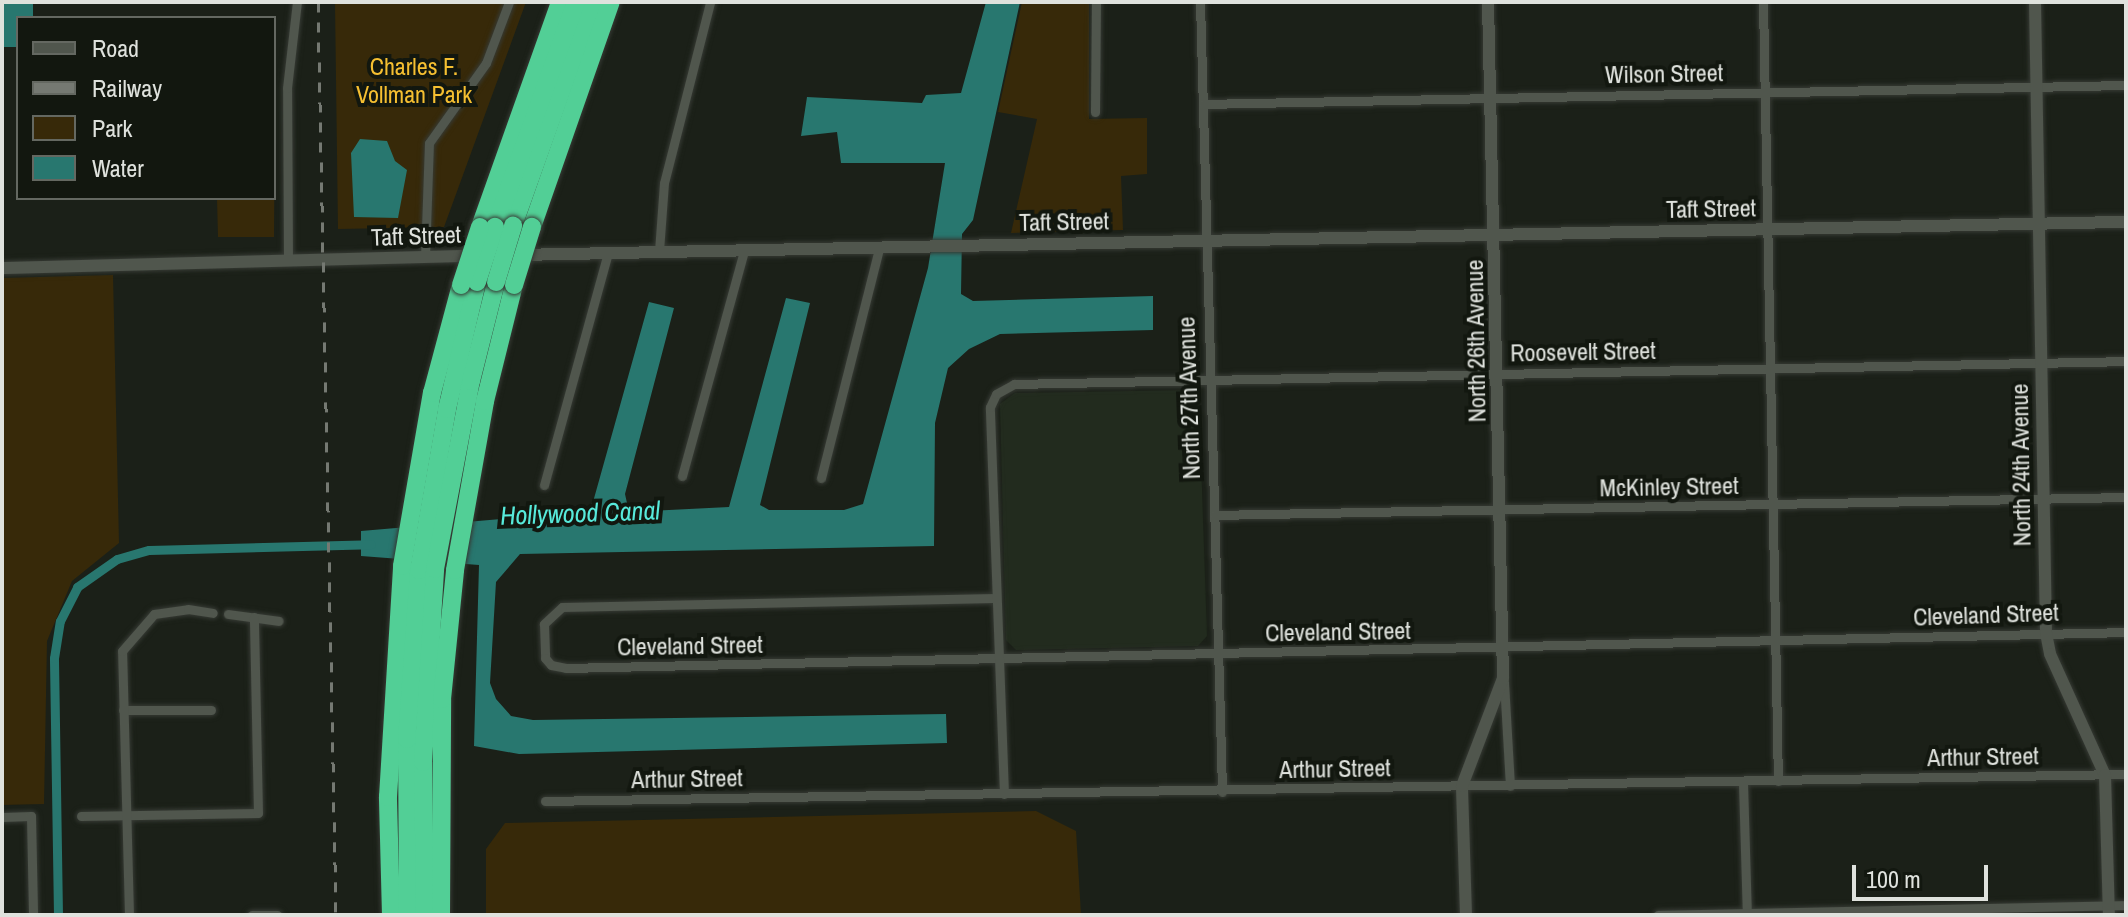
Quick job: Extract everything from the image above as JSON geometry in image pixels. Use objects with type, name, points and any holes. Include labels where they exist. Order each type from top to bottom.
[{"type":"highway","points":[[441,915],[442,699],[455,570],[436,517],[432,393],[487,284],[505,226],[560,2]]},
{"type":"highway","points":[[391,915],[388,797],[419,568],[436,517],[487,284],[576,2]]},
{"type":"highway","points":[[505,226],[593,2]]},
{"type":"highway","points":[[505,226],[611,2]]},
{"type":"highway","points":[[408,915],[407,739],[419,568],[436,517]]},
{"type":"highway","points":[[419,568],[425,915]]},
{"type":"street","points":[[288,261],[287,104],[297,2]]},
{"type":"street","points":[[425,257],[429,143],[486,63],[509,2]]},
{"type":"street","points":[[659,251],[664,183],[710,2]]},
{"type":"street","points":[[1095,112],[1096,2]]},
{"type":"street","name":"North 27th Avenue","points":[[1200,2],[1206,379],[1214,515],[1222,792]]},
{"type":"street","name":"North 26th Avenue","points":[[1488,2],[1499,374],[1502,649],[1510,786]]},
{"type":"street","points":[[1763,2],[1778,781]]},
{"type":"street","name":"North 24th Avenue","points":[[2035,2],[2046,633],[2050,654],[2105,775],[2109,910]]},
{"type":"street","name":"Wilson Street","points":[[1203,104],[2126,85]]},
{"type":"street","name":"Taft Street","points":[[2,268],[659,251],[1204,243],[2126,222]]},
{"type":"street","points":[[821,478],[879,248]]},
{"type":"street","points":[[682,476],[744,251]]},
{"type":"street","points":[[544,485],[608,253]]},
{"type":"street","name":"Roosevelt Street","points":[[995,598],[990,407],[996,394],[1014,384],[2126,361]]},
{"type":"street","name":"McKinley Street","points":[[1214,515],[2126,497]]},
{"type":"street","points":[[995,598],[1004,794]]},
{"type":"street","name":"Cleveland Street","points":[[995,598],[562,607],[548,615],[544,624],[545,658],[551,665],[996,659],[1776,643],[2126,632]]},
{"type":"street","points":[[129,915],[122,651],[135,630],[154,614],[188,609],[213,613]]},
{"type":"street","points":[[228,614],[279,621]]},
{"type":"street","points":[[81,816],[258,813],[254,617]]},
{"type":"street","name":"North 26th Avenue","points":[[1466,915],[1462,786],[1503,678]]},
{"type":"street","points":[[123,710],[211,710]]},
{"type":"street","name":"Arthur Street","points":[[545,801],[1222,792],[2126,774]]},
{"type":"street","points":[[1743,783],[1747,914]]},
{"type":"street","points":[[2,817],[31,816],[33,915]]},
{"type":"street","points":[[1658,915],[2109,910],[2126,905]]},
{"type":"street","points":[[252,915],[277,915]]},
{"type":"shaded area","points":[[1188,390],[1199,400],[1207,636],[1198,646],[1016,650],[1006,640],[1000,404],[1015,393]]},
{"type":"green space","name":"Charles F. Vollman Park","points":[[335,2],[526,2],[444,227],[338,229]]},
{"type":"green space","points":[[1022,2],[1089,2],[1089,119],[1147,118],[1147,174],[1121,176],[1123,230],[1011,233],[1037,119],[998,112]]},
{"type":"green space","points":[[217,200],[274,200],[274,237],[218,237]]},
{"type":"green space","points":[[113,275],[119,543],[72,581],[47,641],[44,804],[2,805],[2,278]]},
{"type":"green space","points":[[1036,811],[1076,831],[1081,915],[486,915],[486,849],[505,823]]},
{"type":"water","points":[[2,2],[33,2],[33,16],[16,16],[16,47],[2,47]]},
{"type":"water","points":[[986,2],[1020,2],[973,220],[962,234],[961,294],[973,301],[1153,296],[1153,330],[1000,334],[969,349],[948,368],[935,423],[934,546],[520,554],[496,582],[490,683],[496,699],[511,716],[533,720],[946,714],[947,743],[519,754],[474,746],[479,565],[361,556],[361,531],[585,512],[593,502],[649,302],[674,308],[625,494],[629,512],[729,507],[786,298],[810,303],[760,505],[769,510],[844,510],[863,504],[928,268],[945,163],[841,163],[837,132],[801,136],[807,97],[922,103],[926,95],[961,93]]},
{"type":"water","points":[[360,139],[387,141],[395,161],[407,170],[398,218],[354,217],[351,153]]},
{"type":"waterway","name":"Hollywood Canal","points":[[58,915],[54,658],[60,621],[77,587],[117,559],[149,550],[371,544]]},
{"type":"railway","points":[[318,2],[336,915]]}]
